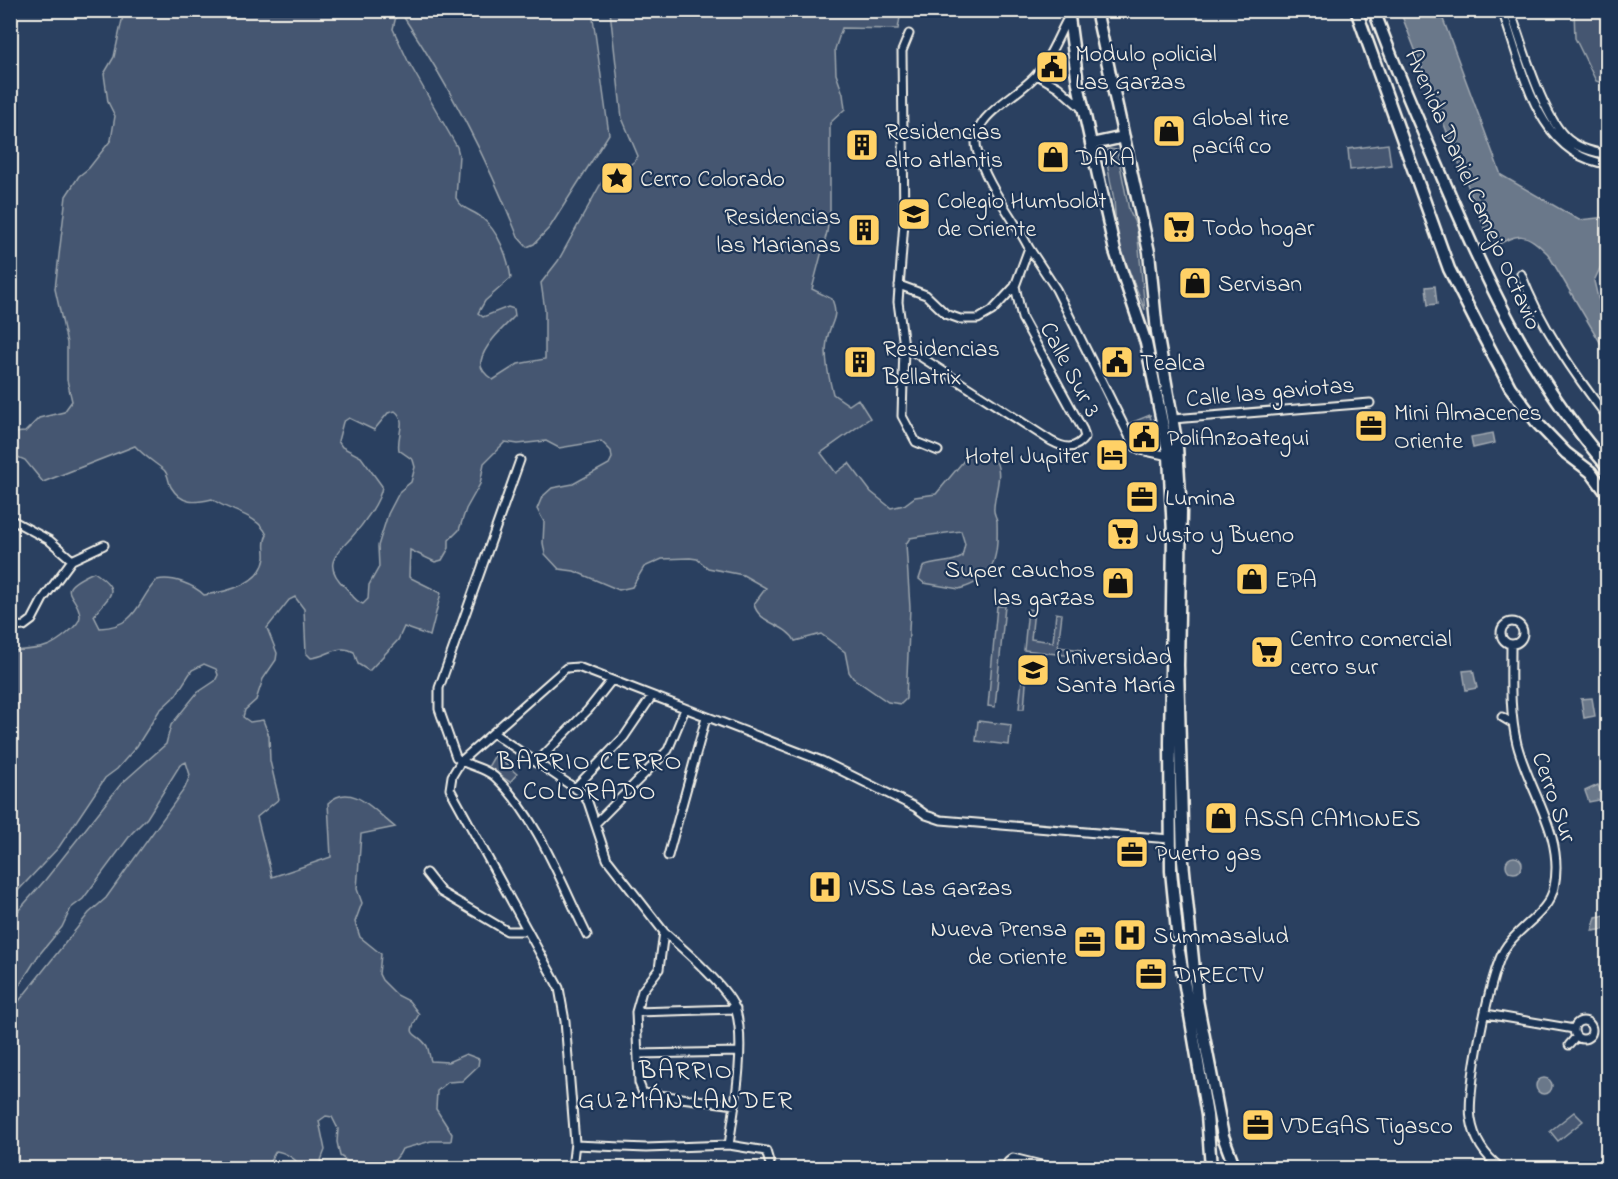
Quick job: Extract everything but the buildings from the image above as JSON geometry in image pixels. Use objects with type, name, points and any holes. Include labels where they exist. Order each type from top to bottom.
[{"type":"main road","points":[[1096,10],[1152,268],[1157,332],[1173,418],[1181,503],[1178,665],[1183,861],[1197,1000],[1223,1136],[1235,1168]]},
{"type":"main road","name":"Avenida Daniel Camejo Octavio","points":[[1356,10],[1449,269],[1480,330],[1510,387],[1538,424],[1566,453],[1591,472],[1608,495]]},
{"type":"main road","name":"Avenida Daniel Camejo Octavio","points":[[1374,10],[1391,58],[1496,299],[1533,368],[1583,438],[1608,467]]},
{"type":"main road","points":[[1068,14],[1083,110],[1115,251],[1146,343],[1169,456],[1173,565],[1170,839],[1179,951],[1207,1115],[1210,1168]]},
{"type":"main road","points":[[1092,144],[1124,137]]},
{"type":"street","points":[[1502,10],[1532,81],[1561,132],[1584,149],[1608,154]]},
{"type":"street","points":[[1510,10],[1539,111],[1552,135],[1563,147],[1580,156],[1608,164]]},
{"type":"street","points":[[1068,14],[1037,75],[990,114],[980,127],[976,143],[1004,207],[1056,290],[1134,446],[1141,450],[1169,456]]},
{"type":"street","points":[[909,34],[902,51],[904,222],[898,302],[904,346],[902,416],[916,442],[938,451]]},
{"type":"street","points":[[1037,75],[1058,87],[1083,110]]},
{"type":"street","points":[[899,285],[926,295],[946,314],[960,319],[978,318],[992,311],[1016,286],[1029,248]]},
{"type":"street","points":[[1521,274],[1527,291],[1555,339],[1608,418]]},
{"type":"street","name":"Calle Sur 3","points":[[904,346],[1051,441],[1065,448],[1074,447],[1085,437],[1083,430],[1022,318],[1016,286]]},
{"type":"street","name":"Calle las gaviotas","points":[[1173,418],[1370,403]]},
{"type":"street","points":[[520,460],[439,688],[439,709],[452,750],[461,761],[476,765],[494,775],[527,816],[588,935]]},
{"type":"street","points":[[10,519],[49,540],[72,560]]},
{"type":"street","points":[[10,627],[24,626],[32,620],[56,579],[72,560],[104,545]]},
{"type":"street","name":"Cerro Sur","points":[[1501,1168],[1485,1153],[1476,1137],[1470,1117],[1476,1061],[1498,962],[1517,932],[1548,903],[1554,889],[1557,867],[1555,848],[1547,822],[1524,772],[1512,723],[1511,644]]},
{"type":"street","points":[[572,1168],[574,1145],[563,1004],[552,971],[450,789],[453,776],[461,761],[566,668],[578,667],[822,761],[915,807],[926,815],[941,820],[1170,839]]},
{"type":"street","points":[[536,764],[588,710],[611,681]]},
{"type":"street","points":[[575,788],[624,738],[652,696]]},
{"type":"street","points":[[596,823],[668,750],[685,709]]},
{"type":"street","points":[[1502,717],[1512,723]]},
{"type":"street","points":[[668,856],[706,718]]},
{"type":"street","points":[[493,733],[575,788],[588,802],[607,859],[664,932],[707,972],[736,1010],[739,1053],[729,1145]]},
{"type":"street","points":[[426,873],[441,892],[507,931],[528,931]]},
{"type":"street","points":[[664,932],[659,969],[642,991],[636,1012],[639,1083],[643,1093],[735,1105]]},
{"type":"street","points":[[636,1012],[736,1010]]},
{"type":"street","points":[[1486,1014],[1574,1029]]},
{"type":"street","points":[[1588,1022],[1593,1029],[1587,1039],[1576,1037],[1574,1029],[1577,1023],[1588,1022]]},
{"type":"street","points":[[1569,1045],[1576,1037]]},
{"type":"street","points":[[638,1054],[739,1053]]},
{"type":"street","points":[[574,1145],[646,1148],[729,1145],[766,1151],[771,1168]]},
{"type":"street","points":[[1006,1168],[1012,1158],[1053,1168]]},
{"type":"shaded area","points":[[124,11],[592,11],[609,134],[550,227],[534,244],[527,247],[518,237],[481,152],[452,96],[403,16],[396,16],[393,29],[408,61],[457,147],[459,155],[456,198],[461,205],[479,215],[493,230],[508,262],[511,278],[485,301],[478,313],[483,317],[508,307],[514,309],[515,316],[490,343],[481,361],[482,370],[493,380],[518,364],[545,359],[545,310],[541,283],[558,261],[604,178],[631,164],[638,156],[622,118],[610,11],[901,11],[898,29],[842,28],[835,49],[836,74],[845,109],[830,123],[830,210],[827,232],[812,289],[832,299],[835,311],[826,347],[833,394],[849,405],[858,399],[870,418],[821,453],[836,473],[849,463],[871,492],[891,508],[904,505],[915,497],[936,494],[971,452],[992,458],[996,462],[999,473],[994,503],[997,545],[993,564],[981,579],[959,589],[924,583],[919,579],[923,567],[962,557],[965,544],[961,531],[910,538],[906,544],[910,608],[906,699],[901,704],[888,702],[853,678],[849,672],[845,652],[821,634],[795,641],[786,631],[761,616],[754,604],[766,588],[743,575],[708,568],[697,559],[662,559],[644,567],[632,587],[619,590],[574,571],[559,569],[545,554],[544,522],[537,509],[542,497],[552,488],[573,484],[609,464],[612,458],[611,451],[601,441],[559,448],[546,441],[518,444],[505,442],[484,463],[480,484],[466,509],[459,530],[449,540],[449,548],[442,560],[435,562],[410,550],[409,577],[441,593],[430,636],[404,627],[398,640],[369,671],[358,664],[354,652],[348,650],[338,650],[311,658],[306,653],[304,609],[295,597],[289,600],[267,628],[277,653],[276,660],[263,679],[256,700],[245,710],[243,717],[250,722],[263,720],[269,736],[270,761],[279,799],[257,817],[272,877],[331,857],[328,803],[337,797],[346,795],[363,801],[395,827],[361,834],[357,889],[362,903],[355,922],[360,937],[381,954],[379,974],[382,980],[397,995],[409,1001],[419,1014],[412,1031],[427,1046],[431,1061],[448,1062],[466,1054],[479,1059],[478,1066],[462,1081],[448,1082],[437,1091],[436,1109],[452,1134],[451,1141],[431,1141],[402,1149],[395,1160],[376,1169],[356,1167],[340,1156],[337,1142],[338,1129],[332,1117],[326,1116],[319,1121],[325,1150],[318,1168],[301,1168],[291,1157],[276,1151],[269,1163],[258,1168],[11,1168],[11,1011],[89,913],[106,898],[185,788],[190,775],[186,762],[180,765],[147,818],[132,833],[83,899],[71,908],[62,927],[11,993],[11,919],[46,879],[121,784],[166,744],[171,725],[197,693],[215,681],[218,675],[216,669],[204,664],[192,670],[176,695],[159,711],[137,746],[117,769],[105,778],[59,847],[11,898],[11,651],[47,646],[62,638],[72,629],[80,616],[70,589],[80,579],[94,572],[109,584],[111,589],[108,598],[94,616],[100,628],[113,626],[130,617],[157,580],[176,580],[204,595],[213,594],[232,589],[250,580],[262,567],[265,558],[264,543],[267,535],[257,522],[212,499],[194,502],[184,500],[171,487],[164,470],[135,446],[43,482],[25,460],[11,454],[11,433],[25,432],[39,418],[64,412],[72,401],[67,380],[67,343],[55,289],[66,196],[79,176],[89,168],[111,140],[115,116],[108,102],[104,74],[114,57]],"holes":[[[395,411],[401,419],[399,450],[413,460],[415,467],[411,482],[400,491],[388,514],[378,546],[379,567],[369,585],[368,599],[363,604],[355,599],[339,580],[335,574],[333,562],[335,556],[370,513],[382,486],[361,457],[342,447],[338,441],[343,422],[349,418],[374,430],[388,413]]]},
{"type":"shaded area","points":[[1400,11],[1440,11],[1501,175],[1579,220],[1607,217],[1607,257],[1594,281],[1598,298],[1607,316],[1607,354],[1548,254],[1540,246],[1522,236],[1509,239],[1492,248]]},
{"type":"shaded area","points":[[1574,11],[1607,11],[1607,85],[1596,81],[1575,38]]},
{"type":"shaded area","points":[[1388,144],[1391,165],[1350,170],[1348,149]]},
{"type":"shaded area","points":[[1109,149],[1117,150],[1129,210],[1137,228],[1145,310],[1117,241],[1114,200],[1105,153]]},
{"type":"shaded area","points":[[1435,286],[1437,304],[1428,305],[1426,287]]},
{"type":"shaded area","points":[[1150,415],[1156,447],[1136,438],[1128,424]]},
{"type":"shaded area","points":[[1493,433],[1495,443],[1473,448],[1471,437]]},
{"type":"shaded area","points":[[997,606],[1005,606],[995,707],[988,706]]},
{"type":"shaded area","points":[[1028,609],[1034,610],[1031,639],[1053,642],[1056,613],[1062,614],[1058,647],[1082,650],[1081,657],[1024,650]]},
{"type":"shaded area","points":[[1023,670],[1027,671],[1024,709],[1019,709]]},
{"type":"shaded area","points":[[1473,670],[1477,688],[1466,690],[1463,671]]},
{"type":"shaded area","points":[[1592,698],[1595,716],[1584,718],[1581,699]]},
{"type":"shaded area","points":[[978,721],[1011,725],[1009,745],[976,741]]},
{"type":"shaded area","points":[[495,755],[517,774],[510,782],[488,767]]},
{"type":"shaded area","points":[[1598,785],[1604,799],[1589,802],[1585,791]]},
{"type":"shaded area","points":[[1514,857],[1520,859],[1522,865],[1520,871],[1514,873],[1508,871],[1506,865],[1508,859]]},
{"type":"shaded area","points":[[1607,915],[1607,929],[1592,931],[1596,917]]},
{"type":"shaded area","points":[[1544,1078],[1550,1080],[1552,1086],[1550,1092],[1544,1094],[1538,1092],[1536,1086],[1538,1080]]},
{"type":"shaded area","points":[[1574,1112],[1583,1121],[1558,1141],[1550,1131]]},
{"type":"shaded area","points":[[963,1163],[984,1168],[789,1168],[853,1164]]},
{"type":"place","name":"Modulo policial Las Garzas","points":[[1052,67]]},
{"type":"place","name":"Global tire pacífico","points":[[1169,131]]},
{"type":"place","name":"Residencias alto atlantis","points":[[862,145]]},
{"type":"place","name":"DAKA","points":[[1053,157]]},
{"type":"place","name":"Cerro Colorado","points":[[617,178]]},
{"type":"place","name":"Colegio Humboldt de Oriente","points":[[914,214]]},
{"type":"place","name":"Todo hogar","points":[[1179,227]]},
{"type":"place","name":"Residencias las Marianas","points":[[864,230]]},
{"type":"place","name":"Servisan","points":[[1195,283]]},
{"type":"place","name":"Residencias Bellatrix","points":[[860,362]]},
{"type":"place","name":"Tealca","points":[[1117,362]]},
{"type":"place","name":"Mini Almacenes Oriente","points":[[1371,426]]},
{"type":"place","name":"PoliAnzoategui","points":[[1144,437]]},
{"type":"place","name":"Hotel Jupiter","points":[[1112,455]]},
{"type":"place","name":"Lumina","points":[[1142,497]]},
{"type":"place","name":"Justo y Bueno","points":[[1123,534]]},
{"type":"place","name":"EPA","points":[[1252,579]]},
{"type":"place","name":"Super cauchos las garzas","points":[[1118,583]]},
{"type":"place","name":"Centro comercial cerro sur","points":[[1267,652]]},
{"type":"place","name":"Universidad Santa María","points":[[1033,670]]},
{"type":"place","name":"ASSA CAMIONES","points":[[1221,818]]},
{"type":"place","name":"Puerto gas","points":[[1132,852]]},
{"type":"place","name":"IVSS Las Garzas","points":[[825,887]]},
{"type":"place","name":"Summasalud","points":[[1130,935]]},
{"type":"place","name":"Nueva Prensa de Oriente","points":[[1090,942]]},
{"type":"place","name":"DIRECTV","points":[[1151,974]]},
{"type":"place","name":"VDEGAS Tigasco","points":[[1258,1125]]},
{"type":"district","name":"BARRIO CERRO COLORADO","points":[[590,775]]},
{"type":"district","name":"BARRIO GUZMÁN LANDER","points":[[686,1084]]}]
